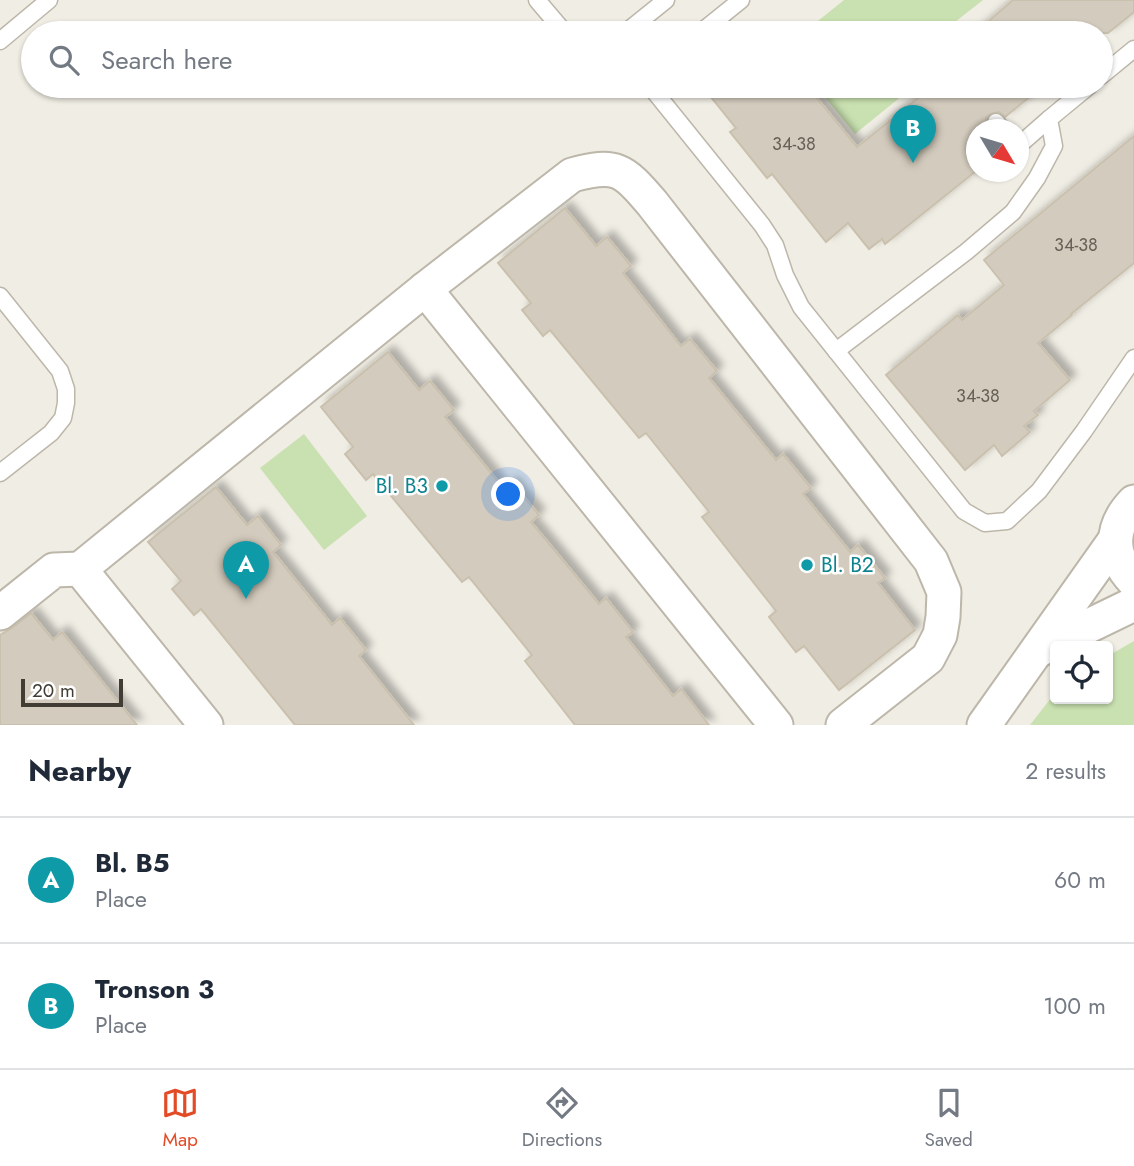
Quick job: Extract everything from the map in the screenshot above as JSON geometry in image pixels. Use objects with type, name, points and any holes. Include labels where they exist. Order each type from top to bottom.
[{"type":"street","points":[[0,613],[54,570],[80,569],[425,289],[572,175],[610,168],[632,180],[652,203],[932,561],[944,592],[943,617],[940,635],[928,658],[843,725]]},
{"type":"street","points":[[425,289],[776,725]]},
{"type":"street","points":[[1134,502],[1118,525],[1115,540],[1123,569],[1134,581]]},
{"type":"street","points":[[992,713],[1115,540]]},
{"type":"street","points":[[80,569],[206,725]]},
{"type":"street","points":[[1034,653],[1134,604]]},
{"type":"lane","points":[[24,21],[50,0]]},
{"type":"lane","points":[[537,0],[555,21]]},
{"type":"lane","points":[[640,21],[666,0]]},
{"type":"lane","points":[[716,21],[741,0]]},
{"type":"lane","points":[[0,41],[21,24]]},
{"type":"lane","points":[[1113,66],[1134,49]]},
{"type":"lane","points":[[660,98],[762,225],[775,246],[785,275],[801,307],[964,511],[985,523],[1007,521],[1038,491],[1084,431],[1134,358]]},
{"type":"lane","points":[[1029,136],[1075,98]]},
{"type":"lane","points":[[836,351],[966,252],[1013,212],[1037,178],[1054,146],[1049,119]]},
{"type":"lane","points":[[0,296],[60,371],[66,389],[66,404],[62,418],[51,433],[0,473]]},
{"type":"lane","points":[[968,725],[992,713]]},
{"type":"green space","points":[[844,0],[983,0],[956,21],[818,21]]},
{"type":"green space","points":[[826,98],[899,98],[855,134]]},
{"type":"green space","points":[[304,434],[367,516],[324,550],[260,468]]},
{"type":"green space","points":[[1134,641],[1134,725],[1030,725],[1050,699],[1050,704],[1113,704],[1113,653]]},
{"type":"building","points":[[1013,0],[1134,0],[1134,12],[1113,29],[1113,21],[989,21]]},
{"type":"building","points":[[712,98],[817,98],[857,147],[918,98],[1028,98],[1005,117],[999,112],[990,114],[986,119],[966,119],[966,179],[885,244],[882,239],[869,249],[848,223],[826,242],[772,174],[767,178],[730,132],[736,128]]},
{"type":"building","points":[[1134,136],[1134,263],[1038,343],[1070,380],[1034,411],[1038,415],[1024,426],[1030,432],[1002,456],[994,445],[965,470],[886,375],[958,315],[962,320],[1004,285],[984,260]]},
{"type":"building","points":[[565,208],[596,246],[607,237],[631,266],[623,273],[681,346],[690,339],[717,371],[709,378],[776,460],[783,454],[811,488],[803,494],[850,552],[858,545],[885,578],[878,583],[915,630],[839,690],[804,646],[796,652],[769,617],[776,611],[702,517],[709,512],[646,433],[639,438],[550,330],[543,336],[522,310],[531,303],[498,263]]},
{"type":"building","name":"Bl. B3","points":[[388,352],[419,390],[430,381],[454,410],[445,417],[504,489],[512,483],[539,515],[531,522],[599,604],[606,598],[633,632],[626,637],[673,696],[681,689],[709,725],[575,725],[525,661],[532,655],[469,577],[462,582],[373,474],[366,480],[345,454],[353,447],[321,407]]},
{"type":"building","points":[[216,487],[247,525],[258,516],[281,545],[273,552],[332,625],[340,618],[366,650],[359,656],[414,725],[295,725],[201,609],[194,615],[172,589],[181,581],[148,542]]},
{"type":"building","points":[[31,613],[53,640],[62,632],[137,725],[0,725],[0,635]]},
{"type":"place","name":"Tronson 3","points":[[913,163]]},
{"type":"place","name":"Bl. B3","points":[[442,486]]},
{"type":"place","name":"Bl. B2","points":[[807,565]]},
{"type":"place","name":"Bl. B5","points":[[246,599]]}]
